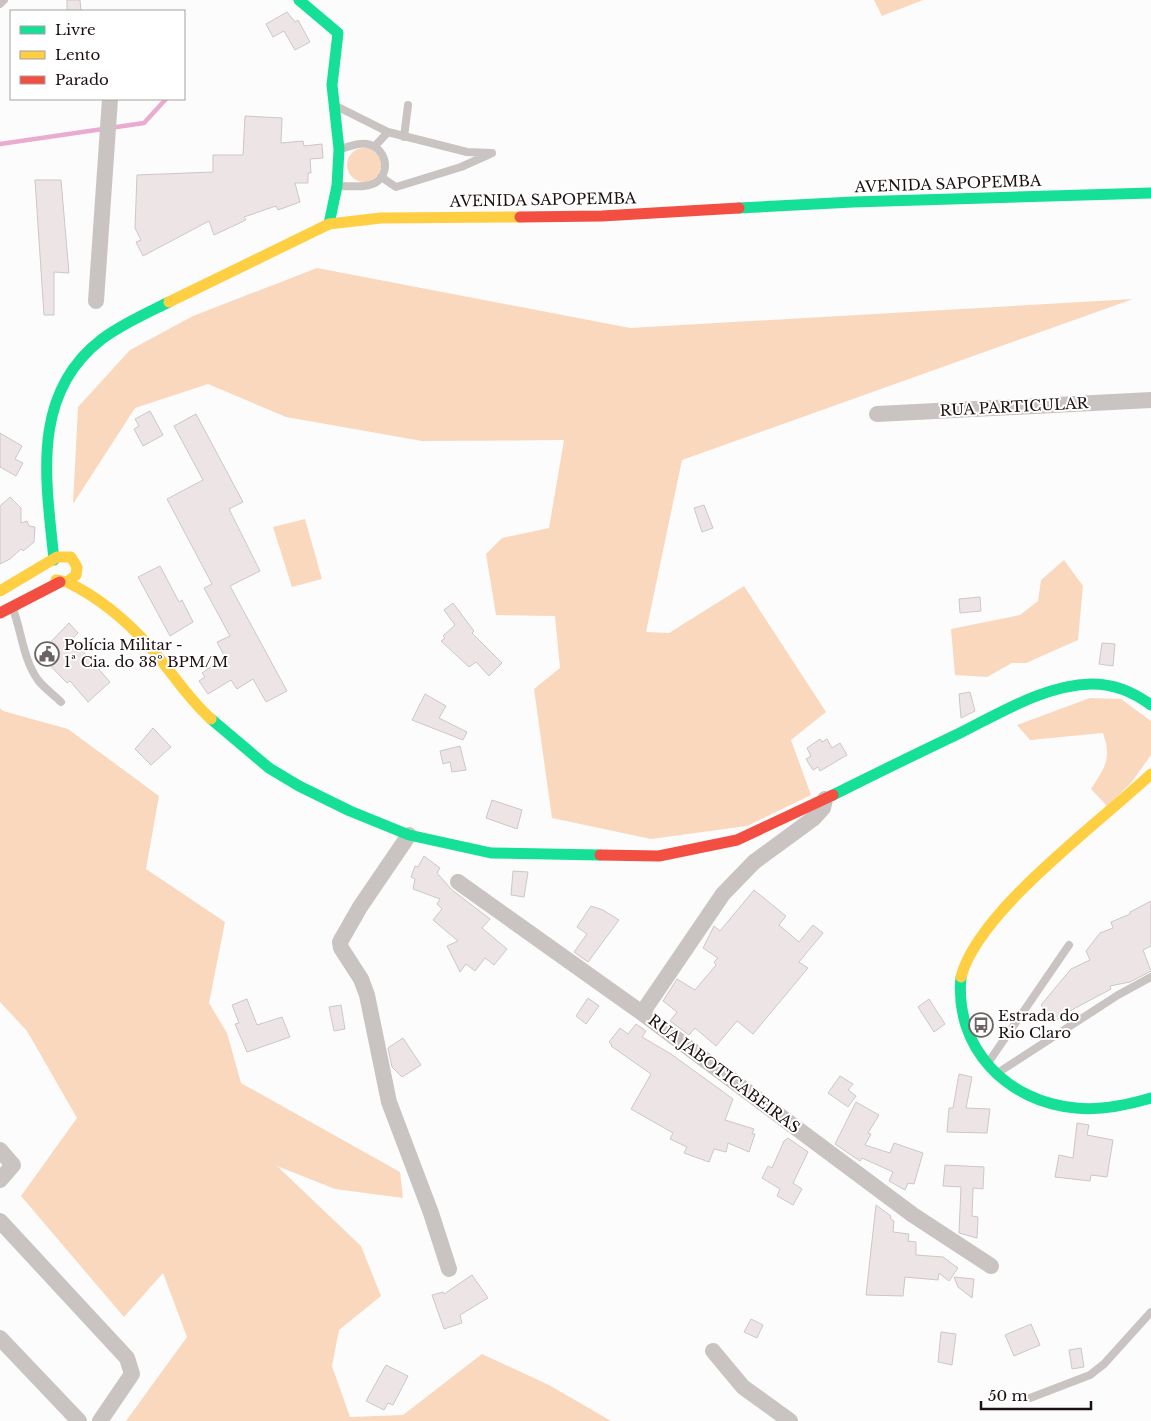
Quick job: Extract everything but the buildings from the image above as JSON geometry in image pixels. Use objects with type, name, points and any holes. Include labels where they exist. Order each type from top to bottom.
[{"type":"main road","points":[[299,0],[311,7],[338,33],[332,85],[339,149],[337,186],[329,224]]},
{"type":"main road","name":"AVENIDA SAPOPEMBA","points":[[53,561],[46,488],[48,459],[53,406],[68,373],[85,353],[103,338],[145,314],[329,224],[349,220],[381,218],[602,216],[853,202],[1151,193]]},
{"type":"main road","name":"AVENIDA SAPOPEMBA","points":[[48,459],[65,539],[74,562]]},
{"type":"main road","points":[[0,591],[60,556],[74,562],[105,606]]},
{"type":"main road","points":[[53,561],[50,572],[63,582],[83,590],[105,606],[150,647],[205,714],[269,768],[299,786],[350,811],[409,835],[491,853],[658,856],[737,840],[1012,707],[1061,688],[1091,684],[1116,686],[1136,694],[1151,705]]},
{"type":"main road","points":[[0,613],[76,575],[74,562]]},
{"type":"main road","points":[[1151,774],[1022,890],[980,936],[966,960],[960,990],[963,1026],[976,1051],[995,1074],[1020,1094],[1053,1105],[1088,1110],[1125,1107],[1151,1098]]},
{"type":"street","points":[[96,301],[110,100]]},
{"type":"street","name":"RUA PARTICULAR","points":[[877,414],[1151,400]]},
{"type":"street","points":[[642,1013],[723,894],[754,862],[814,818],[823,808],[825,798]]},
{"type":"street","points":[[409,835],[360,907],[340,942],[341,948],[361,979],[367,995],[389,1102],[431,1213],[449,1268]]},
{"type":"street","name":"RUA JABOTICABEIRAS","points":[[458,882],[642,1013],[913,1215],[991,1266]]},
{"type":"street","points":[[0,1150],[12,1165],[0,1180]]},
{"type":"street","points":[[0,1221],[127,1358],[132,1374],[100,1421]]},
{"type":"street","points":[[0,1338],[79,1421]]},
{"type":"street","points":[[713,1352],[743,1387],[790,1421]]},
{"type":"lane","points":[[0,4],[4,0]]},
{"type":"lane","points":[[333,105],[388,132],[404,137],[467,152],[492,153],[462,167],[396,188],[381,177]]},
{"type":"lane","points":[[404,137],[408,105]]},
{"type":"lane","points":[[375,146],[388,132]]},
{"type":"lane","points":[[337,186],[369,185],[381,177],[385,164],[384,157],[375,146],[364,143],[339,149]]},
{"type":"lane","points":[[12,607],[22,636],[25,656],[38,681],[61,702]]},
{"type":"lane","points":[[987,1064],[1069,945]]},
{"type":"lane","points":[[995,1074],[1151,976]]},
{"type":"lane","points":[[1030,1398],[1090,1375],[1104,1364],[1151,1312]]},
{"type":"shaded area","points":[[874,0],[923,0],[882,16]]},
{"type":"shaded area","points":[[364,148],[376,153],[381,165],[376,177],[364,182],[352,177],[347,165],[352,153]]},
{"type":"shaded area","points":[[317,268],[630,328],[1133,299],[682,460],[646,632],[669,633],[744,586],[826,712],[791,740],[811,795],[747,826],[651,839],[552,818],[534,689],[560,668],[555,616],[496,615],[486,554],[502,538],[549,528],[564,440],[422,441],[286,417],[208,384],[135,408],[73,504],[78,407],[130,350],[193,316]]},
{"type":"shaded area","points":[[305,519],[322,579],[292,587],[273,527]]},
{"type":"shaded area","points":[[1064,560],[1083,586],[1078,640],[1026,663],[1012,663],[987,677],[955,675],[951,629],[1020,615],[1038,601],[1041,580]]},
{"type":"shaded area","points":[[1090,698],[1121,699],[1151,721],[1151,755],[1131,783],[1107,806],[1091,789],[1106,762],[1107,750],[1103,733],[1030,740],[1017,725]]},
{"type":"shaded area","points":[[0,708],[3,711],[68,729],[159,796],[146,869],[225,922],[209,1003],[227,1033],[241,1083],[400,1172],[403,1198],[335,1189],[277,1166],[361,1246],[381,1296],[339,1330],[332,1366],[350,1417],[403,1415],[482,1354],[549,1385],[611,1421],[126,1421],[187,1337],[163,1273],[124,1317],[21,1196],[77,1118],[27,1031],[0,1002]]},
{"type":"waterway","points":[[0,144],[144,123],[165,100]]},
{"type":"traffic: fast","points":[[299,0],[338,33],[332,85],[339,149],[337,186],[329,224]]},
{"type":"traffic: fast","points":[[739,208],[853,202],[1151,193]]},
{"type":"traffic: fast","points":[[54,560],[48,499],[48,440],[53,412],[63,385],[79,361],[102,339],[126,324],[169,302]]},
{"type":"traffic: fast","points":[[833,795],[1023,701],[1057,689],[1091,684],[1108,685],[1137,696],[1151,705]]},
{"type":"traffic: fast","points":[[211,719],[269,768],[299,786],[350,811],[409,835],[491,853],[600,855]]},
{"type":"traffic: fast","points":[[961,977],[961,1003],[966,1027],[976,1048],[990,1067],[1007,1083],[1028,1095],[1051,1104],[1085,1109],[1114,1107],[1151,1098]]},
{"type":"traffic: slow","points":[[169,302],[329,224],[381,218],[520,217]]},
{"type":"traffic: slow","points":[[0,591],[57,557],[71,557],[77,567],[76,575],[67,582],[56,580]]},
{"type":"traffic: slow","points":[[67,582],[101,603],[133,629],[151,648],[195,703],[211,719]]},
{"type":"traffic: slow","points":[[961,977],[972,951],[991,924],[1015,897],[1043,869],[1151,774]]},
{"type":"traffic: jam","points":[[520,217],[602,216],[739,208]]},
{"type":"traffic: jam","points":[[0,613],[60,582]]},
{"type":"traffic: jam","points":[[600,855],[659,856],[737,840],[833,795]]},
{"type":"place","name":"Polícia Militar - 1ª Cia. do 38º BPM/M","points":[[47,654]]},
{"type":"place","name":"Estrada do Rio Claro","points":[[981,1025]]}]
